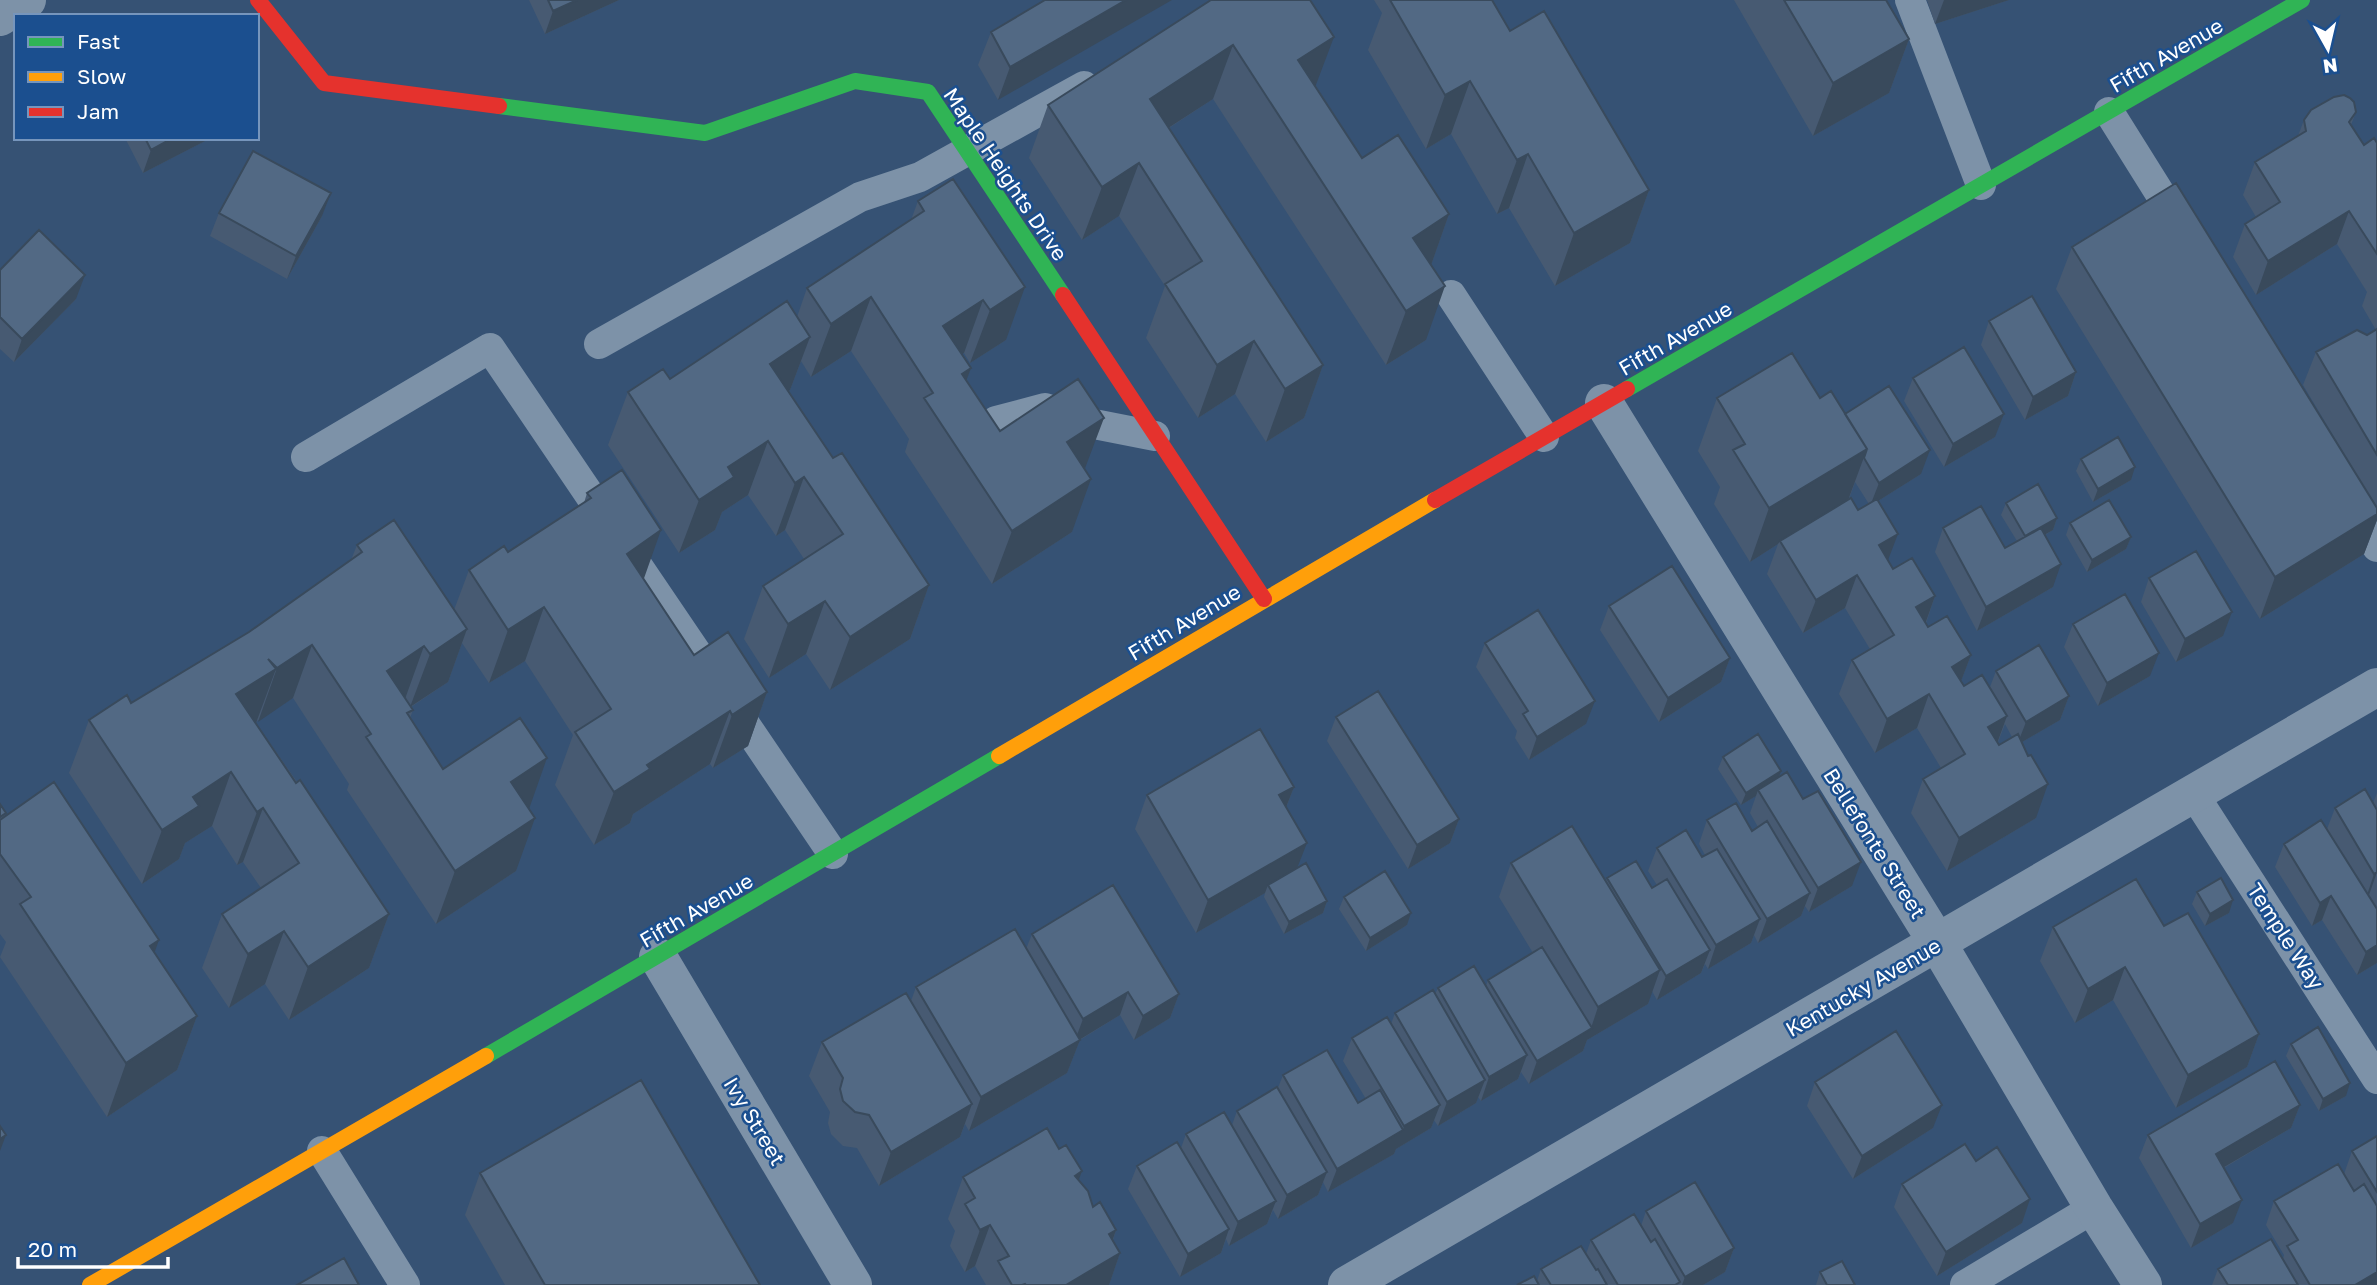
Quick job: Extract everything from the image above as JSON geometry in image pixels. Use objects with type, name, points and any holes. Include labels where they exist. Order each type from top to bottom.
[{"type":"main road","name":"Maple Heights Drive","points":[[258,0],[324,83],[705,133],[855,81],[928,92],[1264,599]]},
{"type":"main road","name":"Fifth Avenue","points":[[90,1285],[658,957],[1264,599],[2302,0]]},
{"type":"street","points":[[0,17],[27,0]]},
{"type":"street","name":"Bellefonte Street","points":[[1604,403],[1938,944],[2094,1208],[2143,1285]]},
{"type":"street","name":"Kentucky Avenue","points":[[1348,1285],[2377,687]]},
{"type":"street","name":"Ivy Street","points":[[658,957],[853,1285]]},
{"type":"lane","points":[[1910,0],[1981,185]]},
{"type":"lane","points":[[598,344],[860,197],[920,177],[1110,72]]},
{"type":"lane","points":[[2109,111],[2194,250]]},
{"type":"lane","points":[[1451,295],[1544,437]]},
{"type":"lane","points":[[306,457],[490,348],[833,854]]},
{"type":"lane","points":[[996,421],[1045,408],[1094,424],[1155,436]]},
{"type":"lane","points":[[2333,476],[2377,547]]},
{"type":"lane","name":"Temple Way","points":[[2193,793],[2369,1046],[2377,1079]]},
{"type":"lane","points":[[322,1151],[405,1285]]},
{"type":"lane","points":[[1965,1285],[2094,1208]]},
{"type":"building","points":[[548,0],[577,0],[553,11]]},
{"type":"building","points":[[1045,0],[1126,0],[1010,67],[991,32]]},
{"type":"building","points":[[1211,0],[1310,0],[1334,37],[1298,60],[1362,158],[1398,135],[1449,214],[1413,238],[1445,286],[1406,311],[1233,45],[1150,99],[1323,365],[1285,389],[1254,341],[1217,365],[1165,284],[1202,261],[1139,163],[1102,187],[1048,105]]},
{"type":"building","points":[[1390,0],[1492,0],[1510,31],[1544,11],[1649,190],[1574,233],[1528,154],[1517,160],[1470,81],[1445,95]]},
{"type":"building","points":[[1784,0],[1886,0],[1909,39],[1833,83]]},
{"type":"building","points":[[2344,95],[2354,102],[2356,112],[2349,122],[2364,145],[2374,138],[2377,143],[2377,254],[2349,211],[2268,261],[2245,224],[2280,202],[2255,162],[2306,131],[2304,120],[2311,110],[2334,97]]},
{"type":"building","points":[[146,140],[169,140],[151,150]]},
{"type":"building","points":[[253,151],[331,193],[296,256],[219,213]]},
{"type":"building","points":[[953,179],[1025,287],[990,310],[983,300],[943,326],[971,368],[962,374],[1000,431],[1078,379],[1104,418],[1067,442],[1091,479],[1012,531],[924,398],[933,393],[871,297],[831,324],[807,288],[924,211],[918,201]]},
{"type":"building","points":[[2176,183],[2377,508],[2377,514],[2275,577],[2072,247]]},
{"type":"building","points":[[39,230],[85,275],[22,339],[0,317],[0,270]]},
{"type":"building","points":[[2032,296],[2076,372],[2033,397],[1989,321]]},
{"type":"building","points":[[787,301],[810,337],[770,364],[833,458],[842,453],[929,585],[850,637],[825,601],[788,624],[763,586],[843,534],[804,477],[795,483],[768,441],[728,467],[734,477],[699,500],[628,392],[663,369],[670,379]]},
{"type":"building","points":[[2377,329],[2377,455],[2316,352],[2357,330],[2367,335]]},
{"type":"building","points":[[1964,347],[2004,414],[1953,444],[1913,378]]},
{"type":"building","points":[[1792,353],[1820,398],[1831,391],[1867,449],[1769,508],[1733,450],[1745,444],[1717,398]]},
{"type":"building","points":[[1889,386],[1930,450],[1879,483],[1864,458],[1867,449],[1845,414]]},
{"type":"building","points":[[2118,437],[2135,467],[2098,489],[2081,459]]},
{"type":"building","points":[[622,470],[661,530],[627,554],[694,655],[728,632],[767,692],[732,715],[730,711],[647,765],[650,769],[614,792],[575,732],[611,709],[544,607],[508,630],[469,570],[504,546],[508,552],[591,498],[587,493]]},
{"type":"building","points":[[2038,484],[2057,518],[2025,536],[2006,503]]},
{"type":"building","points":[[1851,498],[1858,510],[1877,499],[1898,534],[1879,545],[1893,569],[1912,558],[1935,596],[1916,607],[1928,627],[1947,616],[1971,655],[1952,667],[1964,686],[1982,675],[2007,716],[1988,727],[1999,745],[2018,734],[2028,756],[2031,755],[2048,784],[1959,838],[1923,779],[1965,754],[1929,694],[1887,719],[1852,660],[1894,635],[1857,575],[1816,600],[1780,541]]},
{"type":"building","points":[[2109,500],[2131,537],[2092,560],[2070,523]]},
{"type":"building","points":[[1981,506],[2005,548],[2041,528],[2061,564],[1986,607],[1943,528]]},
{"type":"building","points":[[394,520],[467,629],[430,654],[424,646],[387,671],[413,710],[407,713],[443,769],[520,718],[547,758],[511,782],[535,818],[455,871],[366,737],[371,734],[312,645],[277,668],[268,659],[276,669],[236,694],[296,783],[300,780],[389,914],[308,967],[284,931],[248,954],[222,914],[299,863],[263,808],[257,812],[231,772],[193,797],[199,806],[162,830],[89,720],[127,695],[131,703],[249,632],[362,552],[357,545]]},
{"type":"building","points":[[2196,551],[2232,612],[2185,639],[2149,578]]},
{"type":"building","points":[[1672,566],[1730,658],[1668,698],[1609,606]]},
{"type":"building","points":[[2125,594],[2159,653],[2107,683],[2073,624]]},
{"type":"building","points":[[1538,610],[1595,701],[1537,737],[1523,714],[1528,711],[1485,643]]},
{"type":"building","points":[[2039,645],[2069,696],[2026,722],[1996,671]]},
{"type":"building","points":[[1378,691],[1459,819],[1417,845],[1336,717]]},
{"type":"building","points":[[1260,729],[1294,787],[1279,795],[1307,843],[1208,900],[1147,795]]},
{"type":"building","points":[[1758,734],[1781,771],[1746,793],[1723,757]]},
{"type":"building","points":[[1787,772],[1803,799],[1818,791],[1861,862],[1818,888],[1758,790]]},
{"type":"building","points":[[54,782],[159,940],[150,946],[197,1016],[126,1063],[20,904],[31,897],[0,854],[0,820]]},
{"type":"building","points":[[2365,789],[2377,810],[2377,872],[2374,874],[2335,808]]},
{"type":"building","points":[[1736,803],[1752,831],[1767,821],[1810,893],[1767,919],[1707,820]]},
{"type":"building","points":[[0,804],[6,813],[0,817]]},
{"type":"building","points":[[2321,820],[2377,909],[2377,945],[2366,952],[2331,896],[2320,903],[2284,844]]},
{"type":"building","points":[[1572,826],[1660,970],[1598,1007],[1511,863]]},
{"type":"building","points":[[1686,830],[1702,857],[1717,849],[1760,919],[1716,945],[1657,848]]},
{"type":"building","points":[[1636,861],[1652,888],[1667,879],[1710,950],[1666,976],[1607,878]]},
{"type":"building","points":[[1306,863],[1327,901],[1289,922],[1268,885]]},
{"type":"building","points":[[1385,871],[1411,913],[1370,938],[1344,897]]},
{"type":"building","points":[[2221,878],[2233,900],[2210,914],[2197,892]]},
{"type":"building","points":[[2136,879],[2164,926],[2188,913],[2259,1034],[2188,1075],[2125,967],[2088,989],[2053,927]]},
{"type":"building","points":[[1113,885],[1179,994],[1143,1016],[1128,992],[1083,1019],[1032,934]]},
{"type":"building","points":[[1015,929],[1080,1040],[981,1097],[916,987]]},
{"type":"building","points":[[1542,947],[1592,1028],[1537,1061],[1488,980]]},
{"type":"building","points":[[1474,966],[1527,1055],[1489,1077],[1438,988]]},
{"type":"building","points":[[1433,990],[1485,1080],[1447,1102],[1395,1013]]},
{"type":"building","points":[[906,993],[972,1104],[891,1152],[869,1115],[855,1112],[843,1101],[840,1089],[843,1078],[822,1042]]},
{"type":"building","points":[[1387,1017],[1440,1105],[1404,1126],[1352,1038]]},
{"type":"building","points":[[2318,1027],[2350,1083],[2323,1099],[2291,1044]]},
{"type":"building","points":[[1896,1031],[1942,1105],[1862,1156],[1815,1082]]},
{"type":"building","points":[[1327,1050],[1358,1103],[1380,1090],[1403,1130],[1337,1169],[1283,1075]]},
{"type":"building","points":[[2275,1061],[2300,1105],[2216,1154],[2242,1200],[2200,1224],[2148,1135]]},
{"type":"building","points":[[641,1080],[760,1285],[545,1285],[480,1173]]},
{"type":"building","points":[[1277,1087],[1327,1172],[1287,1195],[1237,1111]]},
{"type":"building","points":[[1224,1112],[1276,1201],[1238,1222],[1186,1134]]},
{"type":"building","points":[[0,1126],[6,1135],[0,1139]]},
{"type":"building","points":[[1047,1128],[1059,1149],[1066,1145],[1082,1171],[1075,1176],[1088,1191],[1093,1207],[1100,1202],[1116,1230],[1109,1234],[1120,1253],[1066,1285],[1012,1285],[998,1261],[1009,1256],[990,1225],[980,1230],[965,1204],[975,1198],[963,1177]]},
{"type":"building","points":[[2377,1136],[2377,1192],[2352,1151]]},
{"type":"building","points":[[1177,1142],[1229,1229],[1188,1254],[1137,1166]]},
{"type":"building","points":[[1965,1144],[1976,1161],[1997,1147],[2030,1199],[1946,1252],[1902,1184]]},
{"type":"building","points":[[2338,1164],[2354,1191],[2364,1184],[2377,1206],[2377,1272],[2355,1285],[2310,1285],[2287,1246],[2298,1240],[2274,1201]]},
{"type":"building","points":[[1695,1182],[1734,1248],[1685,1277],[1646,1211]]},
{"type":"building","points":[[1634,1214],[1651,1242],[1655,1239],[1680,1282],[1675,1285],[1618,1285],[1591,1240]]},
{"type":"building","points":[[2271,1239],[2298,1285],[2228,1285],[2218,1269]]},
{"type":"building","points":[[1581,1246],[1607,1285],[1551,1285],[1541,1269]]},
{"type":"building","points":[[344,1258],[359,1285],[297,1285]]},
{"type":"building","points":[[1842,1261],[1855,1285],[1827,1285],[1820,1272]]},
{"type":"building","points":[[1534,1276],[1539,1285],[1517,1285]]},
{"type":"traffic: fast","points":[[1627,389],[2302,0]]},
{"type":"traffic: fast","points":[[499,106],[705,133],[855,81],[928,92],[1063,295]]},
{"type":"traffic: fast","points":[[486,1056],[999,756]]},
{"type":"traffic: slow","points":[[999,756],[1435,500]]},
{"type":"traffic: slow","points":[[90,1285],[486,1056]]},
{"type":"traffic: jam","points":[[258,0],[324,83],[499,106]]},
{"type":"traffic: jam","points":[[1063,295],[1264,599]]},
{"type":"traffic: jam","points":[[1435,500],[1627,389]]}]
